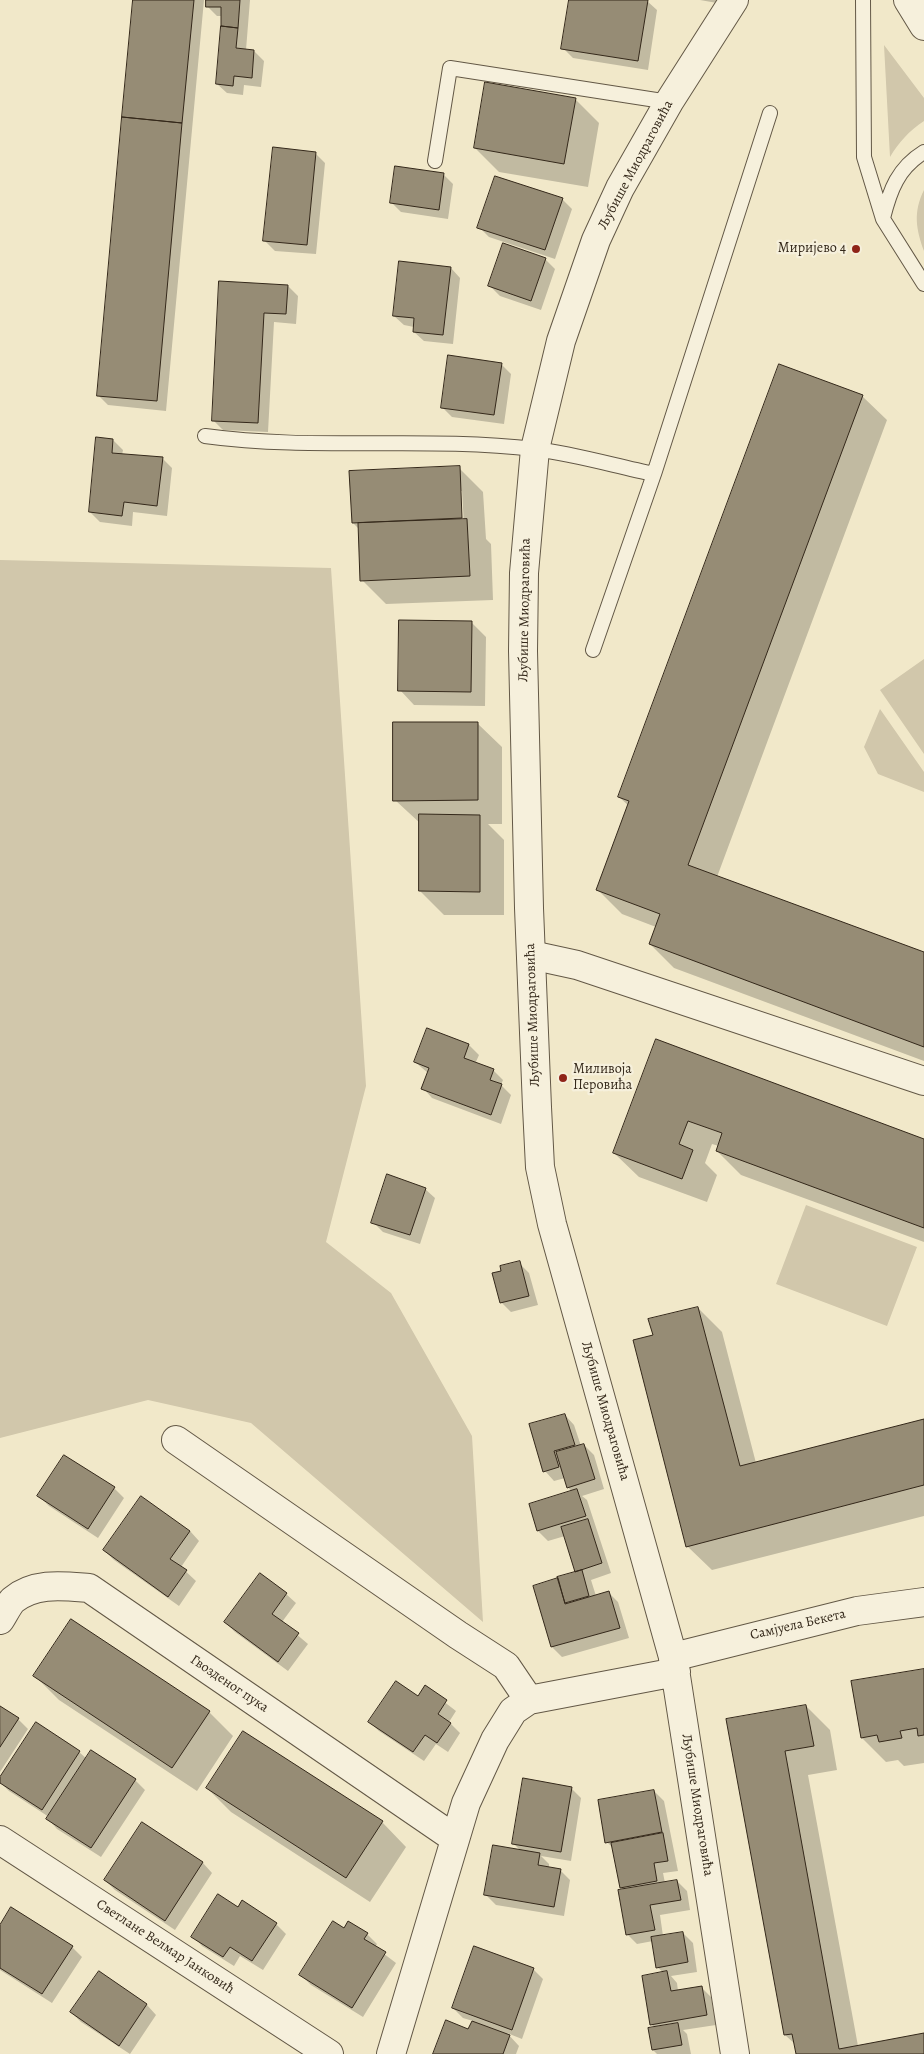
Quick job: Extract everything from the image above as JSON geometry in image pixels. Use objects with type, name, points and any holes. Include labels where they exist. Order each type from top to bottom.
[{"type":"street","name":"Љубише Миодраговића","points":[[734,0],[669,102],[620,188],[596,240],[561,341],[535,450],[524,574],[523,651],[531,955],[540,1167],[546,1200],[675,1664],[735,2054]]},
{"type":"street","points":[[908,0],[924,26]]},
{"type":"street","points":[[531,955],[577,965],[924,1081]]},
{"type":"street","points":[[176,1440],[458,1635],[506,1666],[529,1700]]},
{"type":"street","name":"Гвозденог пука","points":[[0,1620],[12,1601],[33,1588],[57,1585],[89,1588],[454,1838]]},
{"type":"street","name":"Самјуела Бекета","points":[[675,1664],[857,1611],[924,1602]]},
{"type":"street","points":[[391,2054],[466,1803],[495,1740],[512,1711],[529,1700],[675,1664]]},
{"type":"street","name":"Светлане Велмар Јанковић","points":[[0,1840],[329,2054]]},
{"type":"lane","points":[[863,0],[864,157],[883,218],[924,284]]},
{"type":"lane","points":[[435,161],[450,68],[669,102]]},
{"type":"lane","points":[[593,650],[654,474],[770,113]]},
{"type":"lane","points":[[883,218],[891,188],[902,170],[924,152]]},
{"type":"lane","points":[[205,436],[265,442],[456,445],[535,450],[654,474]]},
{"type":"shaded area","points":[[884,45],[924,98],[924,121],[905,137],[890,157]]},
{"type":"shaded area","points":[[924,190],[924,251],[919,235],[917,213]]},
{"type":"shaded area","points":[[0,560],[331,568],[366,1086],[326,1242],[391,1293],[472,1436],[483,1622],[251,1423],[148,1400],[0,1438]]},
{"type":"shaded area","points":[[924,659],[924,754],[880,690]]},
{"type":"shaded area","points":[[880,709],[924,772],[924,792],[878,774],[864,747]]},
{"type":"shaded area","points":[[806,1205],[917,1247],[887,1326],[776,1284]]},
{"type":"building","points":[[133,0],[194,0],[182,123],[122,117]]},
{"type":"building","points":[[206,0],[240,0],[238,28],[221,26],[221,7],[206,7]]},
{"type":"building","points":[[569,0],[648,0],[638,61],[561,49]]},
{"type":"building","points":[[221,26],[238,28],[236,48],[254,50],[252,78],[234,76],[233,86],[216,84]]},
{"type":"building","points":[[485,82],[576,98],[564,164],[474,148]]},
{"type":"building","points":[[122,117],[182,123],[157,401],[97,396]]},
{"type":"building","points":[[273,147],[316,152],[307,245],[263,241]]},
{"type":"building","points":[[395,166],[444,173],[439,210],[390,203]]},
{"type":"building","points":[[495,176],[563,198],[545,250],[477,228]]},
{"type":"building","points":[[503,243],[546,258],[531,301],[488,286]]},
{"type":"building","points":[[399,261],[451,267],[443,335],[413,332],[414,318],[393,316]]},
{"type":"building","points":[[219,281],[288,285],[286,314],[264,313],[258,423],[212,421]]},
{"type":"building","points":[[448,355],[502,363],[494,415],[441,408]]},
{"type":"building","points":[[779,364],[863,395],[688,865],[924,952],[924,1047],[649,944],[660,914],[596,890],[629,801],[618,797]]},
{"type":"building","points":[[96,437],[113,439],[112,453],[163,457],[157,506],[124,502],[122,516],[89,512]]},
{"type":"building","points":[[460,466],[462,518],[352,523],[349,471]]},
{"type":"building","points":[[467,519],[470,576],[360,581],[358,523]]},
{"type":"building","points":[[399,620],[472,621],[471,692],[398,691]]},
{"type":"building","points":[[393,722],[478,722],[478,800],[393,801]]},
{"type":"building","points":[[419,814],[480,815],[480,892],[419,891]]},
{"type":"building","points":[[427,1028],[469,1044],[464,1058],[494,1069],[490,1080],[502,1084],[491,1115],[421,1089],[429,1068],[414,1062]]},
{"type":"building","points":[[656,1039],[924,1139],[924,1228],[716,1151],[722,1133],[688,1121],[679,1144],[693,1150],[682,1179],[613,1153]]},
{"type":"building","points":[[387,1174],[426,1188],[410,1235],[371,1223]]},
{"type":"building","points":[[520,1261],[529,1296],[500,1303],[492,1273],[501,1271],[500,1266]]},
{"type":"building","points":[[698,1307],[740,1466],[924,1419],[924,1485],[686,1547],[633,1340],[653,1335],[648,1319]]},
{"type":"building","points":[[565,1414],[575,1445],[554,1451],[559,1467],[543,1472],[529,1424]]},
{"type":"building","points":[[584,1444],[595,1479],[567,1488],[556,1452]]},
{"type":"building","points":[[64,1455],[115,1487],[88,1529],[37,1496]]},
{"type":"building","points":[[577,1489],[586,1516],[537,1531],[529,1504]]},
{"type":"building","points":[[141,1496],[190,1531],[170,1559],[187,1570],[168,1597],[103,1550]]},
{"type":"building","points":[[588,1519],[602,1563],[575,1572],[561,1527]]},
{"type":"building","points":[[582,1570],[589,1596],[565,1603],[557,1577]]},
{"type":"building","points":[[260,1573],[287,1593],[272,1614],[299,1633],[278,1662],[224,1622]]},
{"type":"building","points":[[558,1578],[565,1604],[609,1591],[620,1628],[551,1647],[533,1586]]},
{"type":"building","points":[[71,1619],[210,1711],[172,1768],[33,1676]]},
{"type":"building","points":[[924,1669],[924,1735],[918,1736],[917,1728],[900,1731],[902,1738],[879,1742],[877,1735],[861,1738],[851,1681]]},
{"type":"building","points":[[396,1681],[418,1696],[425,1685],[447,1700],[438,1714],[451,1723],[437,1743],[425,1735],[413,1752],[368,1722]]},
{"type":"building","points":[[806,1705],[814,1746],[785,1751],[839,2049],[924,2033],[924,2054],[796,2054],[792,2034],[784,2035],[726,1719]]},
{"type":"building","points":[[0,1706],[19,1718],[0,1747]]},
{"type":"building","points":[[36,1722],[80,1751],[42,1810],[0,1783],[0,1777]]},
{"type":"building","points":[[243,1731],[383,1821],[346,1878],[206,1788]]},
{"type":"building","points":[[91,1750],[136,1779],[91,1848],[46,1819]]},
{"type":"building","points":[[523,1778],[572,1787],[561,1852],[512,1844]]},
{"type":"building","points":[[654,1790],[662,1832],[605,1843],[598,1800]]},
{"type":"building","points":[[142,1822],[203,1862],[165,1921],[104,1880]]},
{"type":"building","points":[[663,1833],[668,1861],[654,1863],[657,1881],[620,1888],[611,1843]]},
{"type":"building","points":[[493,1845],[540,1853],[538,1865],[561,1869],[554,1907],[484,1895]]},
{"type":"building","points":[[677,1880],[681,1900],[650,1905],[655,1930],[626,1935],[618,1890]]},
{"type":"building","points":[[218,1894],[238,1907],[242,1900],[277,1923],[252,1961],[230,1947],[223,1957],[191,1937]]},
{"type":"building","points":[[11,1907],[73,1946],[42,1994],[0,1968],[0,1925]]},
{"type":"building","points":[[333,1921],[344,1928],[348,1921],[368,1933],[364,1939],[386,1952],[352,2008],[299,1975]]},
{"type":"building","points":[[683,1932],[688,1962],[656,1968],[651,1937]]},
{"type":"building","points":[[474,1946],[534,1968],[512,2030],[452,2008]]},
{"type":"building","points":[[99,1971],[147,2004],[119,2046],[70,2012]]},
{"type":"building","points":[[667,1971],[671,1991],[702,1986],[707,2015],[650,2025],[642,1976]]},
{"type":"building","points":[[446,2020],[468,2029],[472,2021],[510,2035],[503,2054],[433,2054]]},
{"type":"building","points":[[678,2023],[682,2045],[652,2050],[648,2028]]},
{"type":"place","name":"Миријево 4","points":[[856,249]]},
{"type":"place","name":"Миливоја Перовића","points":[[563,1078]]}]
